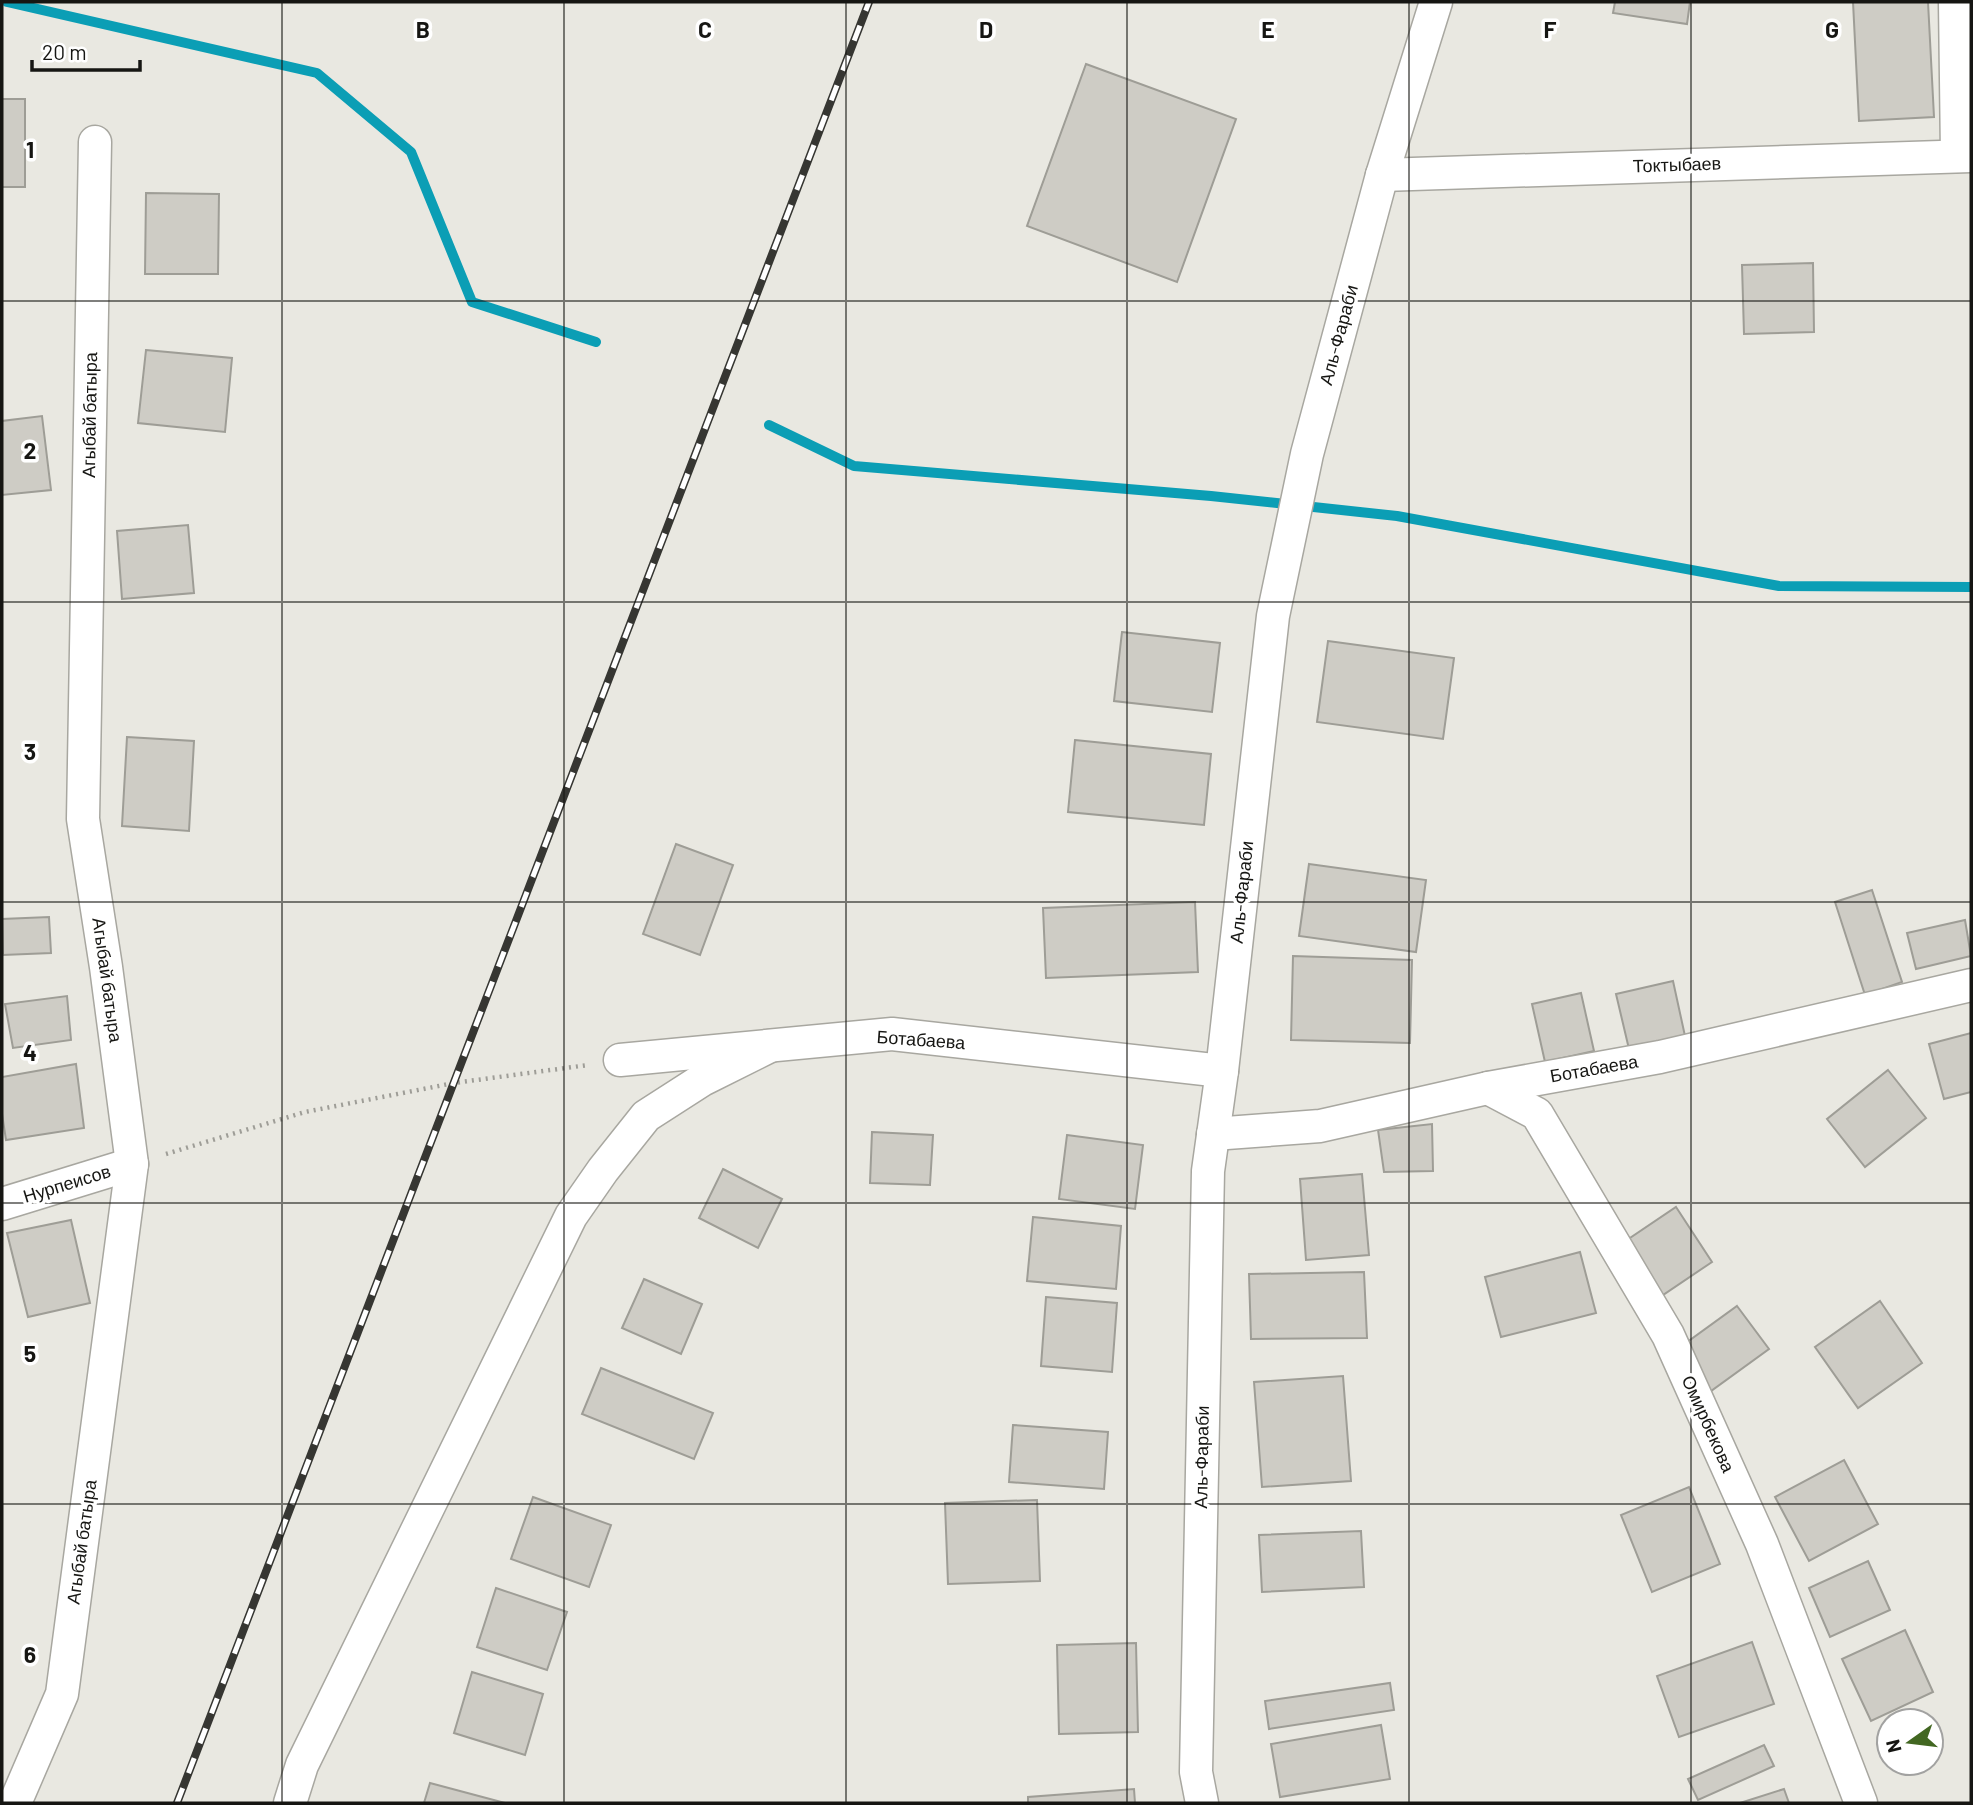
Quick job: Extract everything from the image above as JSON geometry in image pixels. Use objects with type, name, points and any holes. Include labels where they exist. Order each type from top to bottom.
[{"type":"street","name":"Аль-Фараби","points":[[1202,1803],[1196,1772],[1208,1171],[1222,1070],[1273,616],[1307,454],[1382,175],[1436,2]]},
{"type":"street","points":[[1955,2],[1964,156]]},
{"type":"street","name":"Агыбай батыра","points":[[15,1803],[62,1694],[132,1164],[83,819],[95,142]]},
{"type":"street","name":"Токтыбаев","points":[[1382,175],[1964,156]]},
{"type":"street","name":"Ботабаева","points":[[1213,1134],[1320,1126],[1488,1088],[1660,1058],[1971,985]]},
{"type":"street","name":"Ботабаева","points":[[620,1060],[892,1034],[1222,1070]]},
{"type":"street","points":[[290,1803],[302,1765],[571,1216],[646,1116],[702,1080],[771,1046]]},
{"type":"street","name":"Омирбекова","points":[[1488,1088],[1537,1114],[1668,1335],[1762,1544],[1861,1803]]},
{"type":"street","name":"Нурпеисов","points":[[2,1204],[132,1164]]},
{"type":"path","points":[[132,1164],[305,1112],[454,1083],[620,1060]]},
{"type":"building","points":[[1615,2],[1690,2],[1687,24],[1613,13]]},
{"type":"building","points":[[1853,2],[1928,2],[1934,117],[1859,121]]},
{"type":"building","points":[[1086,64],[1236,119],[1177,282],[1027,226]]},
{"type":"building","points":[[2,99],[25,99],[25,187],[2,187]]},
{"type":"building","points":[[146,193],[219,194],[218,274],[145,274]]},
{"type":"building","points":[[1813,263],[1814,332],[1744,334],[1742,265]]},
{"type":"building","points":[[146,350],[232,358],[225,432],[138,423]]},
{"type":"building","points":[[42,416],[51,490],[2,495],[2,421]]},
{"type":"building","points":[[188,525],[194,593],[122,599],[117,531]]},
{"type":"building","points":[[1122,632],[1220,643],[1212,712],[1114,701]]},
{"type":"building","points":[[1328,641],[1454,658],[1443,739],[1317,722]]},
{"type":"building","points":[[127,737],[194,741],[189,831],[122,826]]},
{"type":"building","points":[[1075,740],[1211,754],[1204,825],[1068,812]]},
{"type":"building","points":[[676,844],[733,865],[700,955],[643,934]]},
{"type":"building","points":[[1309,864],[1426,880],[1416,952],[1299,936]]},
{"type":"building","points":[[1872,890],[1902,982],[1865,995],[1835,902]]},
{"type":"building","points":[[1195,902],[1198,972],[1046,978],[1043,908]]},
{"type":"building","points":[[49,917],[51,953],[3,955],[2,919]]},
{"type":"building","points":[[1965,920],[1971,956],[1916,969],[1907,933]]},
{"type":"building","points":[[1293,956],[1412,960],[1410,1043],[1291,1040]]},
{"type":"building","points":[[1673,981],[1685,1036],[1629,1049],[1616,994]]},
{"type":"building","points":[[1581,993],[1594,1051],[1545,1062],[1532,1004]]},
{"type":"building","points":[[67,996],[71,1040],[13,1048],[5,1004]]},
{"type":"building","points":[[1971,1033],[1971,1092],[1944,1099],[1929,1044]]},
{"type":"building","points":[[76,1064],[84,1128],[6,1140],[2,1114],[2,1077]]},
{"type":"building","points":[[1888,1070],[1926,1118],[1865,1167],[1827,1119]]},
{"type":"building","points":[[1432,1124],[1433,1171],[1384,1172],[1378,1130]]},
{"type":"building","points":[[872,1132],[933,1135],[930,1185],[870,1183]]},
{"type":"building","points":[[1067,1135],[1143,1145],[1135,1209],[1059,1199]]},
{"type":"building","points":[[723,1169],[782,1199],[758,1248],[699,1218]]},
{"type":"building","points":[[1362,1174],[1369,1255],[1306,1260],[1300,1179]]},
{"type":"building","points":[[1676,1207],[1712,1262],[1660,1297],[1624,1242]]},
{"type":"building","points":[[1033,1217],[1121,1226],[1116,1289],[1027,1281]]},
{"type":"building","points":[[71,1220],[90,1303],[28,1317],[7,1233]]},
{"type":"building","points":[[1580,1252],[1596,1313],[1501,1337],[1485,1277]]},
{"type":"building","points":[[1364,1272],[1367,1338],[1251,1339],[1249,1274]]},
{"type":"building","points":[[644,1279],[702,1304],[681,1354],[622,1328]]},
{"type":"building","points":[[1046,1297],[1117,1303],[1112,1372],[1041,1366]]},
{"type":"building","points":[[1880,1301],[1922,1363],[1858,1408],[1815,1347]]},
{"type":"building","points":[[1737,1306],[1769,1349],[1711,1391],[1679,1348]]},
{"type":"building","points":[[601,1368],[713,1413],[694,1459],[582,1414]]},
{"type":"building","points":[[1343,1376],[1351,1481],[1262,1487],[1254,1382]]},
{"type":"building","points":[[1013,1425],[1108,1432],[1104,1489],[1009,1482]]},
{"type":"building","points":[[1844,1460],[1878,1524],[1809,1561],[1775,1497]]},
{"type":"building","points":[[1689,1487],[1720,1564],[1652,1592],[1621,1515]]},
{"type":"building","points":[[533,1497],[611,1525],[589,1587],[511,1559]]},
{"type":"building","points":[[1037,1500],[1040,1581],[948,1584],[945,1503]]},
{"type":"building","points":[[1361,1531],[1364,1587],[1262,1592],[1259,1535]]},
{"type":"building","points":[[1868,1561],[1890,1610],[1830,1637],[1809,1588]]},
{"type":"building","points":[[496,1588],[567,1612],[547,1670],[477,1647]]},
{"type":"building","points":[[1905,1630],[1933,1692],[1901,1707],[1875,1707],[1875,1719],[1871,1721],[1842,1659]]},
{"type":"building","points":[[1752,1642],[1774,1704],[1679,1737],[1657,1676]]},
{"type":"building","points":[[1136,1643],[1138,1732],[1059,1734],[1057,1645]]},
{"type":"building","points":[[472,1672],[543,1694],[525,1755],[454,1733]]},
{"type":"building","points":[[1390,1683],[1394,1710],[1269,1729],[1265,1701]]},
{"type":"building","points":[[1381,1725],[1390,1779],[1280,1797],[1271,1744]]},
{"type":"building","points":[[1764,1745],[1774,1766],[1698,1800],[1688,1779]]},
{"type":"building","points":[[430,1783],[505,1803],[424,1803]]},
{"type":"building","points":[[1134,1789],[1135,1803],[1028,1803],[1028,1797]]},
{"type":"building","points":[[1784,1789],[1789,1803],[1740,1803]]},
{"type":"waterway","points":[[7,2],[317,73],[411,152],[472,302],[596,342]]},
{"type":"waterway","points":[[769,425],[854,466],[1211,496],[1397,516],[1779,586],[1971,587]]},
{"type":"railway","points":[[177,1803],[869,2]]}]
